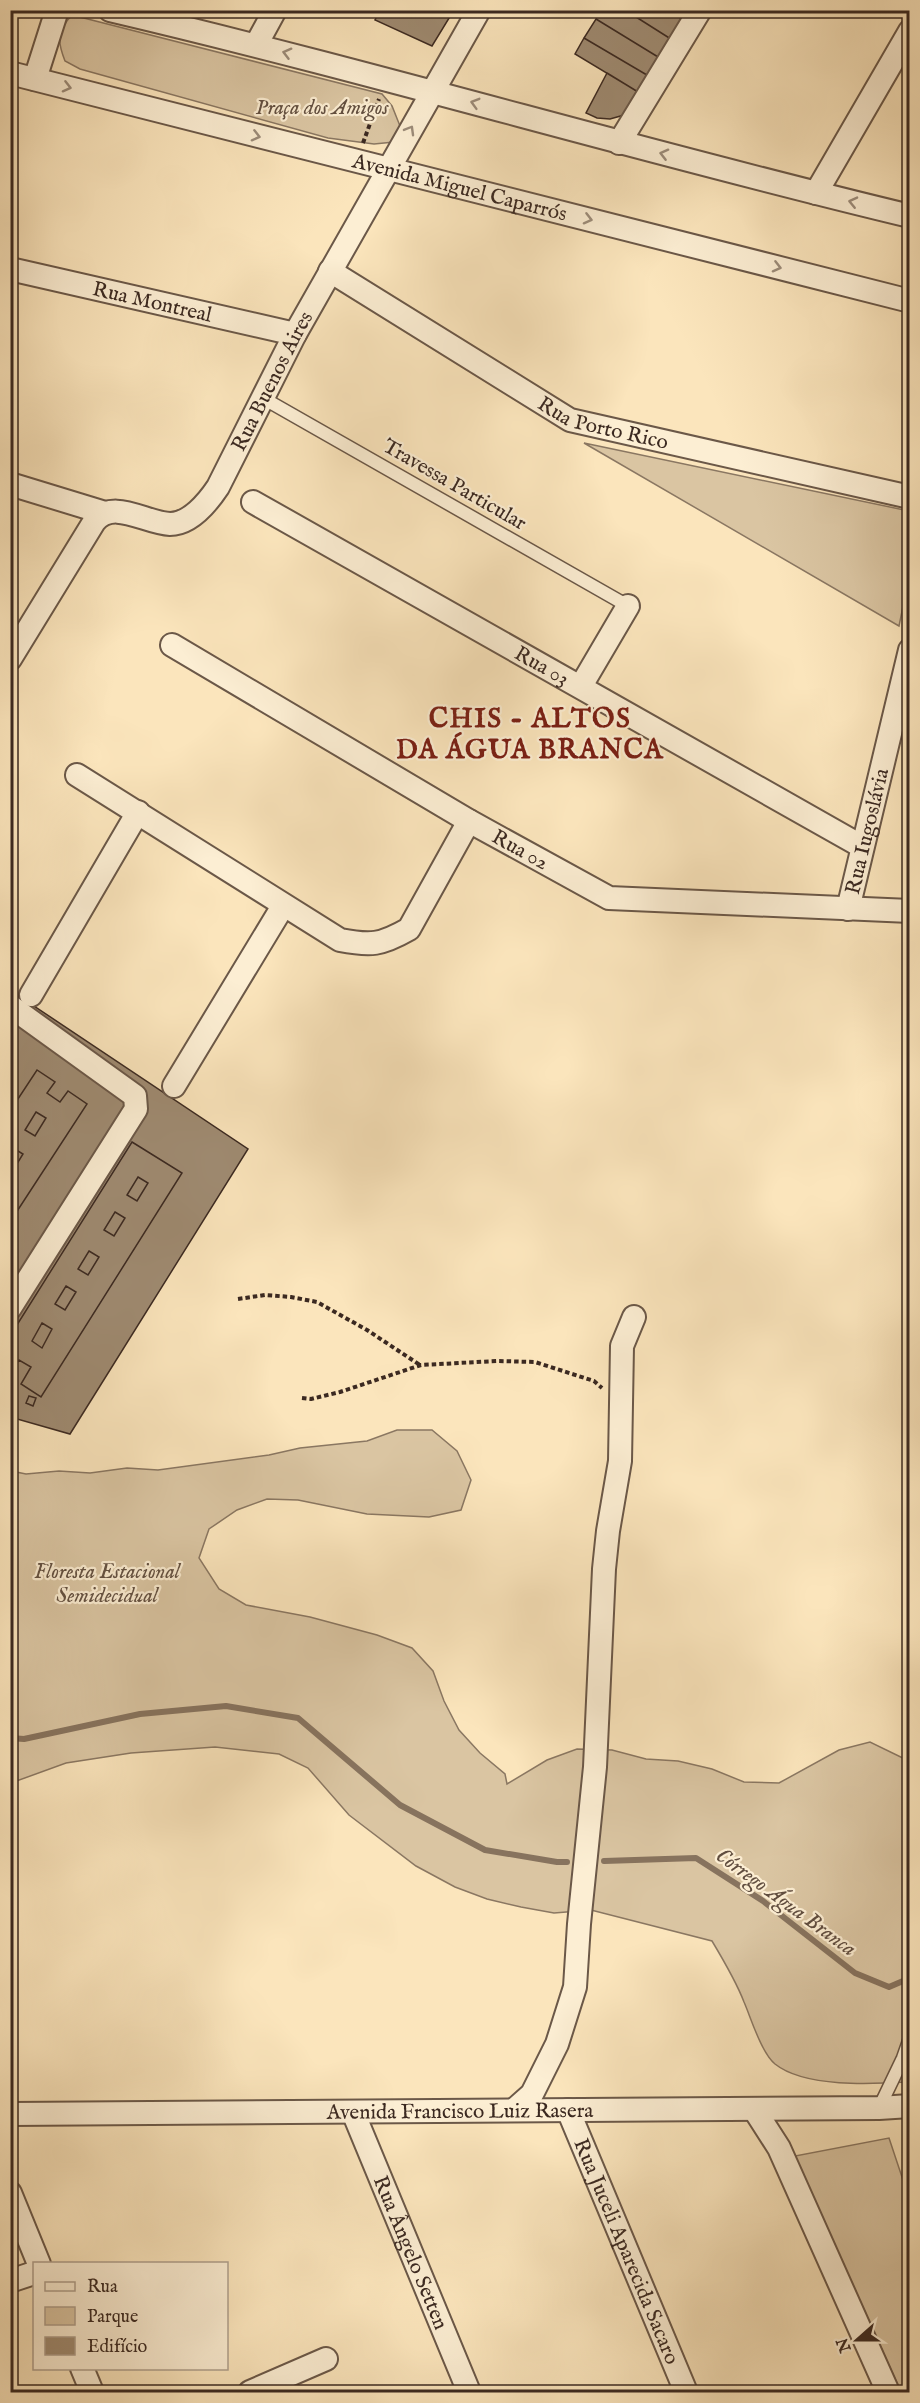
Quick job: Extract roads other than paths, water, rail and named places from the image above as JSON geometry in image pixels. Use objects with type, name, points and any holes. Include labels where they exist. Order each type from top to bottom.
[{"type":"street","points":[[35,79],[57,10]]},
{"type":"street","points":[[110,10],[256,45],[619,143],[909,216]]},
{"type":"street","points":[[256,45],[275,10]]},
{"type":"street","name":"Rua Buenos Aires","points":[[10,484],[105,513],[115,511],[171,524],[186,519],[210,500],[295,334],[479,10]]},
{"type":"street","points":[[619,143],[700,10]]},
{"type":"street","points":[[816,194],[909,31]]},
{"type":"street","name":"Avenida Miguel Caparrós","points":[[10,74],[909,301]]},
{"type":"street","name":"Rua Montreal","points":[[10,269],[295,334]]},
{"type":"street","name":"Rua Porto Rico","points":[[330,271],[570,420],[909,497]]},
{"type":"street","name":"Rua 03","points":[[254,502],[861,846]]},
{"type":"street","points":[[10,660],[94,522],[105,513]]},
{"type":"street","points":[[581,686],[628,606]]},
{"type":"street","name":"Rua 02","points":[[172,645],[470,821],[609,898],[909,911]]},
{"type":"street","name":"Rua Iugoslávia","points":[[848,909],[909,650]]},
{"type":"street","points":[[77,775],[340,940],[367,945],[392,939],[409,928],[470,821]]},
{"type":"street","points":[[31,994],[138,812]]},
{"type":"street","points":[[174,1086],[283,906]]},
{"type":"street","points":[[10,1006],[135,1096],[137,1102],[136,1109],[126,1126],[10,1308]]},
{"type":"street","points":[[514,2110],[532,2094],[557,2044],[575,1987],[595,1767],[604,1569],[620,1461],[622,1346],[634,1317]]},
{"type":"street","name":"Avenida Francisco Luiz Rasera","points":[[10,2114],[909,2106]]},
{"type":"street","points":[[754,2109],[779,2148],[888,2392]]},
{"type":"street","name":"Rua Juceli Aparecida Sacaro","points":[[568,2110],[686,2392]]},
{"type":"street","name":"Rua Ângelo Setten","points":[[353,2112],[469,2392]]},
{"type":"street","points":[[10,2193],[38,2262]]},
{"type":"street","points":[[10,2281],[33,2273]]},
{"type":"street","points":[[250,2392],[297,2383],[326,2359]]},
{"type":"street","points":[[83,2370],[92,2392]]},
{"type":"lane","name":"Travessa Particular","points":[[261,397],[628,606]]},
{"type":"lane","points":[[879,2108],[903,2058],[909,2038]]},
{"type":"waterway","name":"Córrego Água Branca","points":[[10,1738],[24,1739],[140,1714],[226,1706],[298,1718],[400,1805],[485,1850],[567,1862]]},
{"type":"waterway","name":"Córrego Água Branca","points":[[604,1861],[696,1858],[763,1901],[855,1973],[889,1987],[910,1978]]},
{"type":"district","name":"CHIS - ALTOS DA ÁGUA BRANCA","points":[[530,734]]},
{"type":"park label","name":"Praça dos Amigos","points":[[322,107]]},
{"type":"park label","name":"Floresta Estacional Semidecidual","points":[[107,1583]]}]
